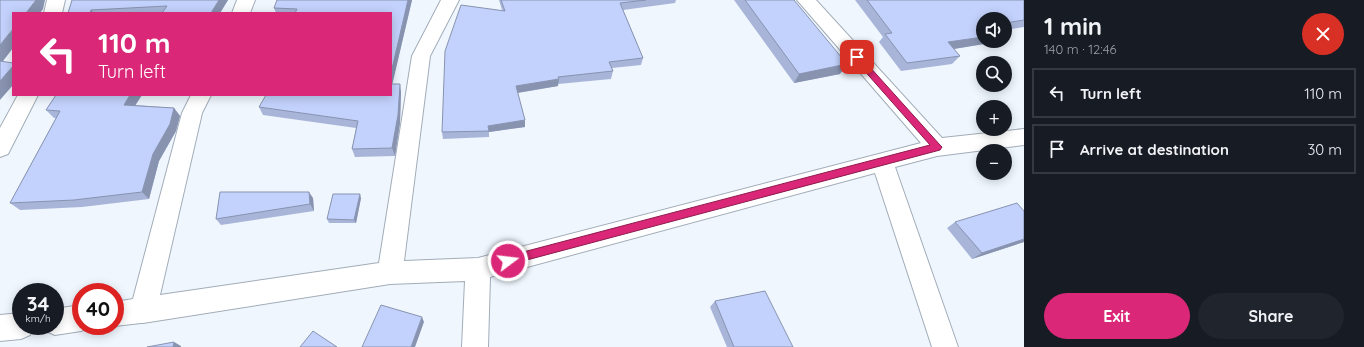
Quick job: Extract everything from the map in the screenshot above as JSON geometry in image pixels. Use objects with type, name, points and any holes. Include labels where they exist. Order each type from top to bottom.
[{"type":"street","points":[[53,12],[56,0]]},
{"type":"street","points":[[241,12],[246,0]]},
{"type":"street","points":[[390,273],[421,56],[450,0]]},
{"type":"street","points":[[806,0],[937,147]]},
{"type":"street","points":[[0,148],[27,96]]},
{"type":"street","points":[[143,311],[192,113],[200,96]]},
{"type":"street","points":[[124,313],[390,273],[478,269],[937,147],[1024,137]]},
{"type":"street","points":[[882,162],[945,347]]},
{"type":"street","points":[[475,347],[478,269]]},
{"type":"street","points":[[0,328],[12,327]]},
{"type":"building","points":[[0,0],[36,0],[27,12],[12,12],[12,30],[0,45]]},
{"type":"building","points":[[72,0],[219,0],[212,12],[163,12],[167,6],[91,10],[90,12],[68,12]]},
{"type":"building","points":[[277,0],[408,0],[392,69],[392,12],[296,12],[297,9],[274,8]]},
{"type":"building","points":[[501,0],[646,0],[620,3],[643,58],[609,62],[613,71],[558,77],[559,79],[516,86],[525,120],[488,126],[489,131],[442,132],[445,51],[461,5],[505,11]]},
{"type":"building","points":[[745,0],[794,0],[847,64],[799,74]]},
{"type":"building","points":[[867,0],[1024,0],[1024,20],[1012,22],[1012,12],[976,12],[976,38],[948,42],[960,56],[907,63],[885,34],[892,33]]},
{"type":"building","points":[[0,61],[12,63],[12,67],[0,81]]},
{"type":"building","points":[[392,84],[400,84],[398,115],[392,148],[352,149],[358,121],[259,107],[265,96],[392,96]]},
{"type":"building","points":[[55,96],[129,96],[124,105],[174,108],[170,124],[153,154],[142,192],[74,200],[10,203],[60,111],[46,110]]},
{"type":"building","points":[[220,192],[309,192],[310,204],[216,219]]},
{"type":"building","points":[[333,194],[360,194],[354,220],[327,219]]},
{"type":"building","points":[[1017,203],[1024,211],[1024,239],[982,253],[955,222]]},
{"type":"building","points":[[765,291],[793,347],[734,347],[715,301]]},
{"type":"building","points":[[381,305],[422,317],[411,347],[362,347]]},
{"type":"building","points":[[313,331],[337,347],[300,347]]},
{"type":"building","points":[[174,342],[173,347],[147,347]]},
{"type":"route","points":[[508,261],[937,147],[857,57]]}]
